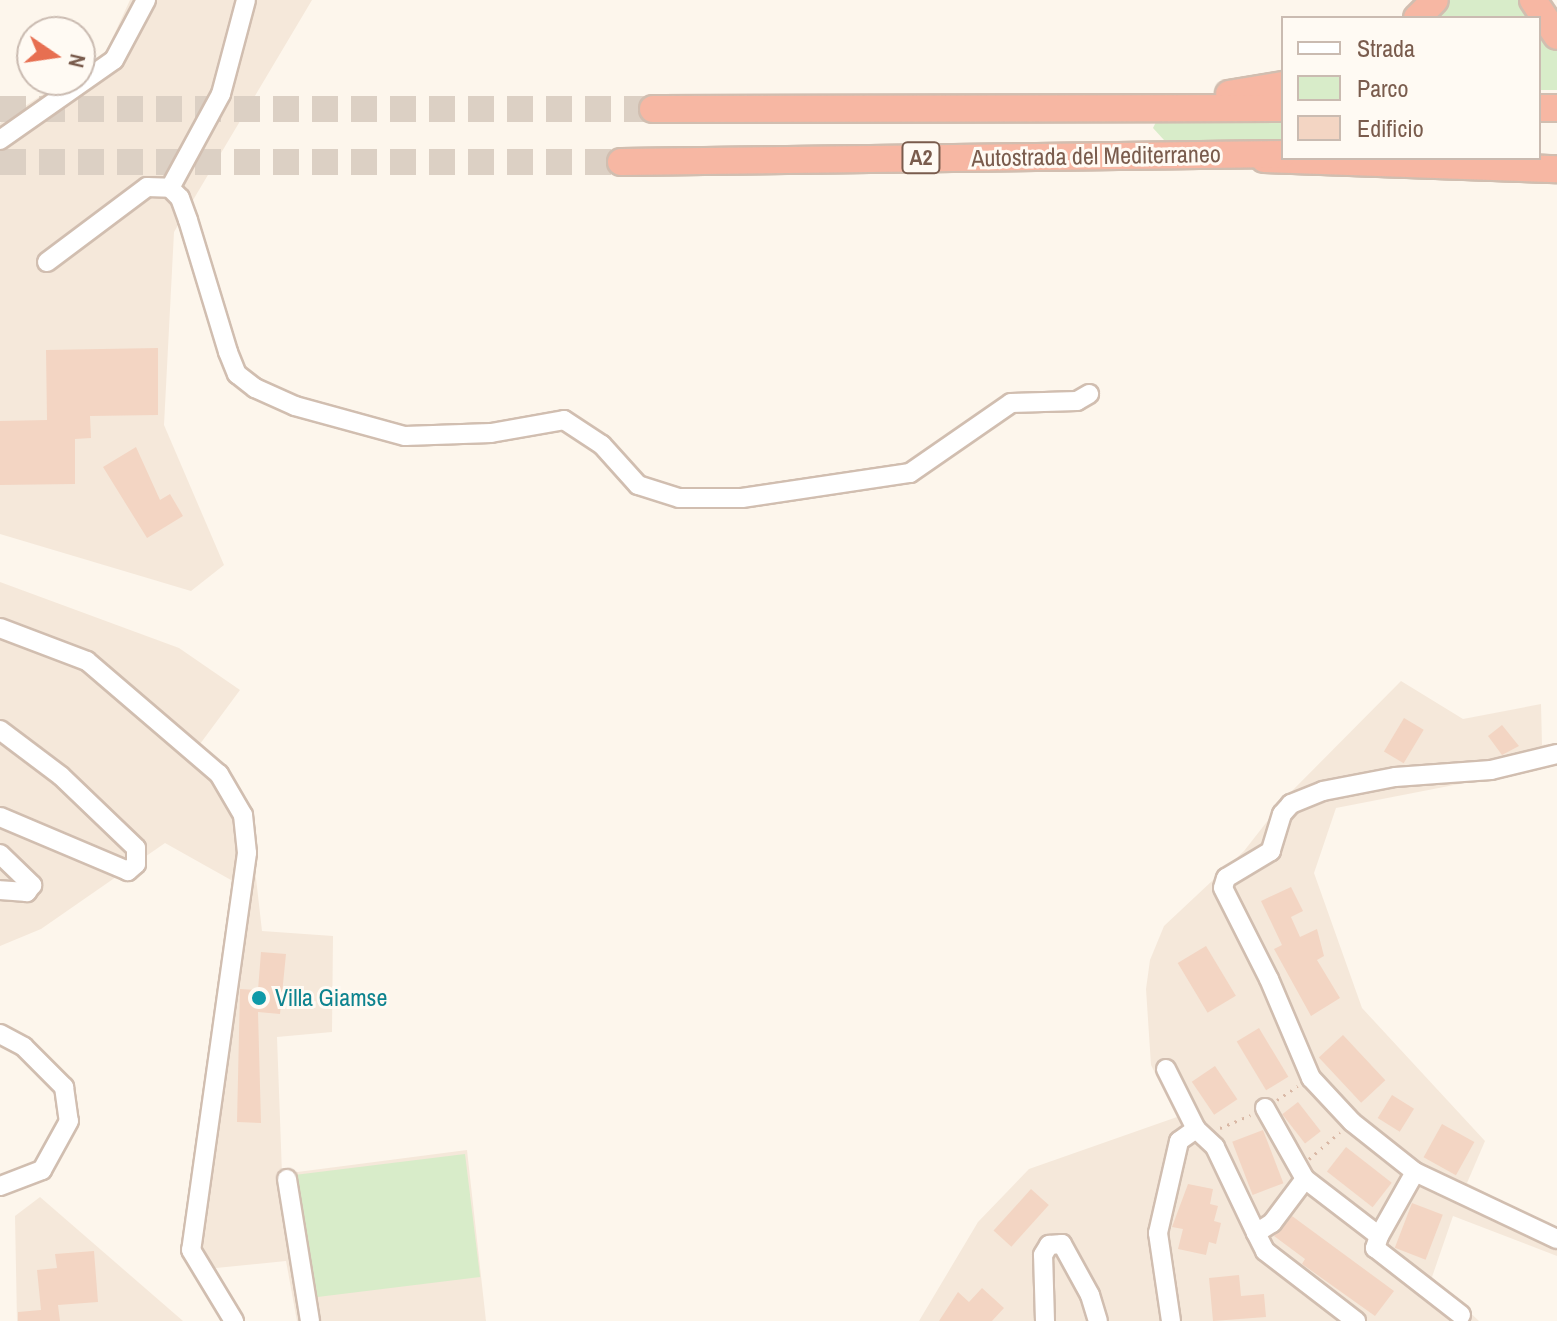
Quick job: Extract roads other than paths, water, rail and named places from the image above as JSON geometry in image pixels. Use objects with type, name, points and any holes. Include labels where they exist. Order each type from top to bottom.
[{"type":"highway","points":[[1419,16],[1435,0]]},
{"type":"highway","points":[[1533,0],[1557,36]]},
{"type":"highway","points":[[774,110],[831,98],[1206,96],[1281,85]]},
{"type":"highway","name":"Autostrada del Mediterraneo","points":[[653,109],[1281,108]]},
{"type":"highway","points":[[1220,154],[1302,164],[1557,169]]},
{"type":"highway","name":"Autostrada del Mediterraneo","points":[[621,162],[1281,154]]},
{"type":"street","points":[[0,140],[114,60],[146,0]]},
{"type":"street","points":[[170,188],[221,94],[246,0]]},
{"type":"street","points":[[47,262],[147,187],[170,188]]},
{"type":"street","points":[[170,188],[184,209],[237,374],[255,388],[295,406],[368,429],[443,437],[564,420],[582,429],[638,485],[653,493],[742,498],[910,473],[1011,403],[1077,401],[1089,394]]},
{"type":"street","points":[[0,628],[87,661],[219,774],[243,815],[247,853],[191,1250],[234,1321]]},
{"type":"street","points":[[0,641],[72,655]]},
{"type":"street","points":[[0,730],[61,776],[136,848],[136,864],[128,871],[0,817]]},
{"type":"street","points":[[1557,754],[1491,770],[1395,777],[1323,791],[1291,804],[1282,814],[1271,851],[1223,883],[1227,898],[1269,979],[1311,1078],[1352,1122],[1415,1172],[1557,1239]]},
{"type":"street","points":[[0,854],[32,885],[27,892],[0,890]]},
{"type":"street","points":[[0,1034],[24,1047],[64,1087],[69,1121],[62,1143],[42,1170],[0,1186]]},
{"type":"street","points":[[1166,1069],[1196,1129],[1215,1147],[1265,1251],[1356,1321]]},
{"type":"street","points":[[1265,1108],[1302,1173],[1379,1236]]},
{"type":"street","points":[[1171,1321],[1158,1233],[1179,1141],[1196,1129]]},
{"type":"street","points":[[1415,1172],[1375,1248],[1461,1315]]},
{"type":"street","points":[[1256,1233],[1272,1223],[1302,1173]]},
{"type":"street","points":[[287,1179],[310,1321]]},
{"type":"street","points":[[1045,1321],[1043,1255],[1049,1245],[1062,1244],[1090,1295],[1098,1321]]},
{"type":"tunnel","points":[[0,109],[653,109]]},
{"type":"tunnel","points":[[0,162],[621,162]]},
{"type":"place","name":"Villa Giamse","points":[[259,998]]}]
